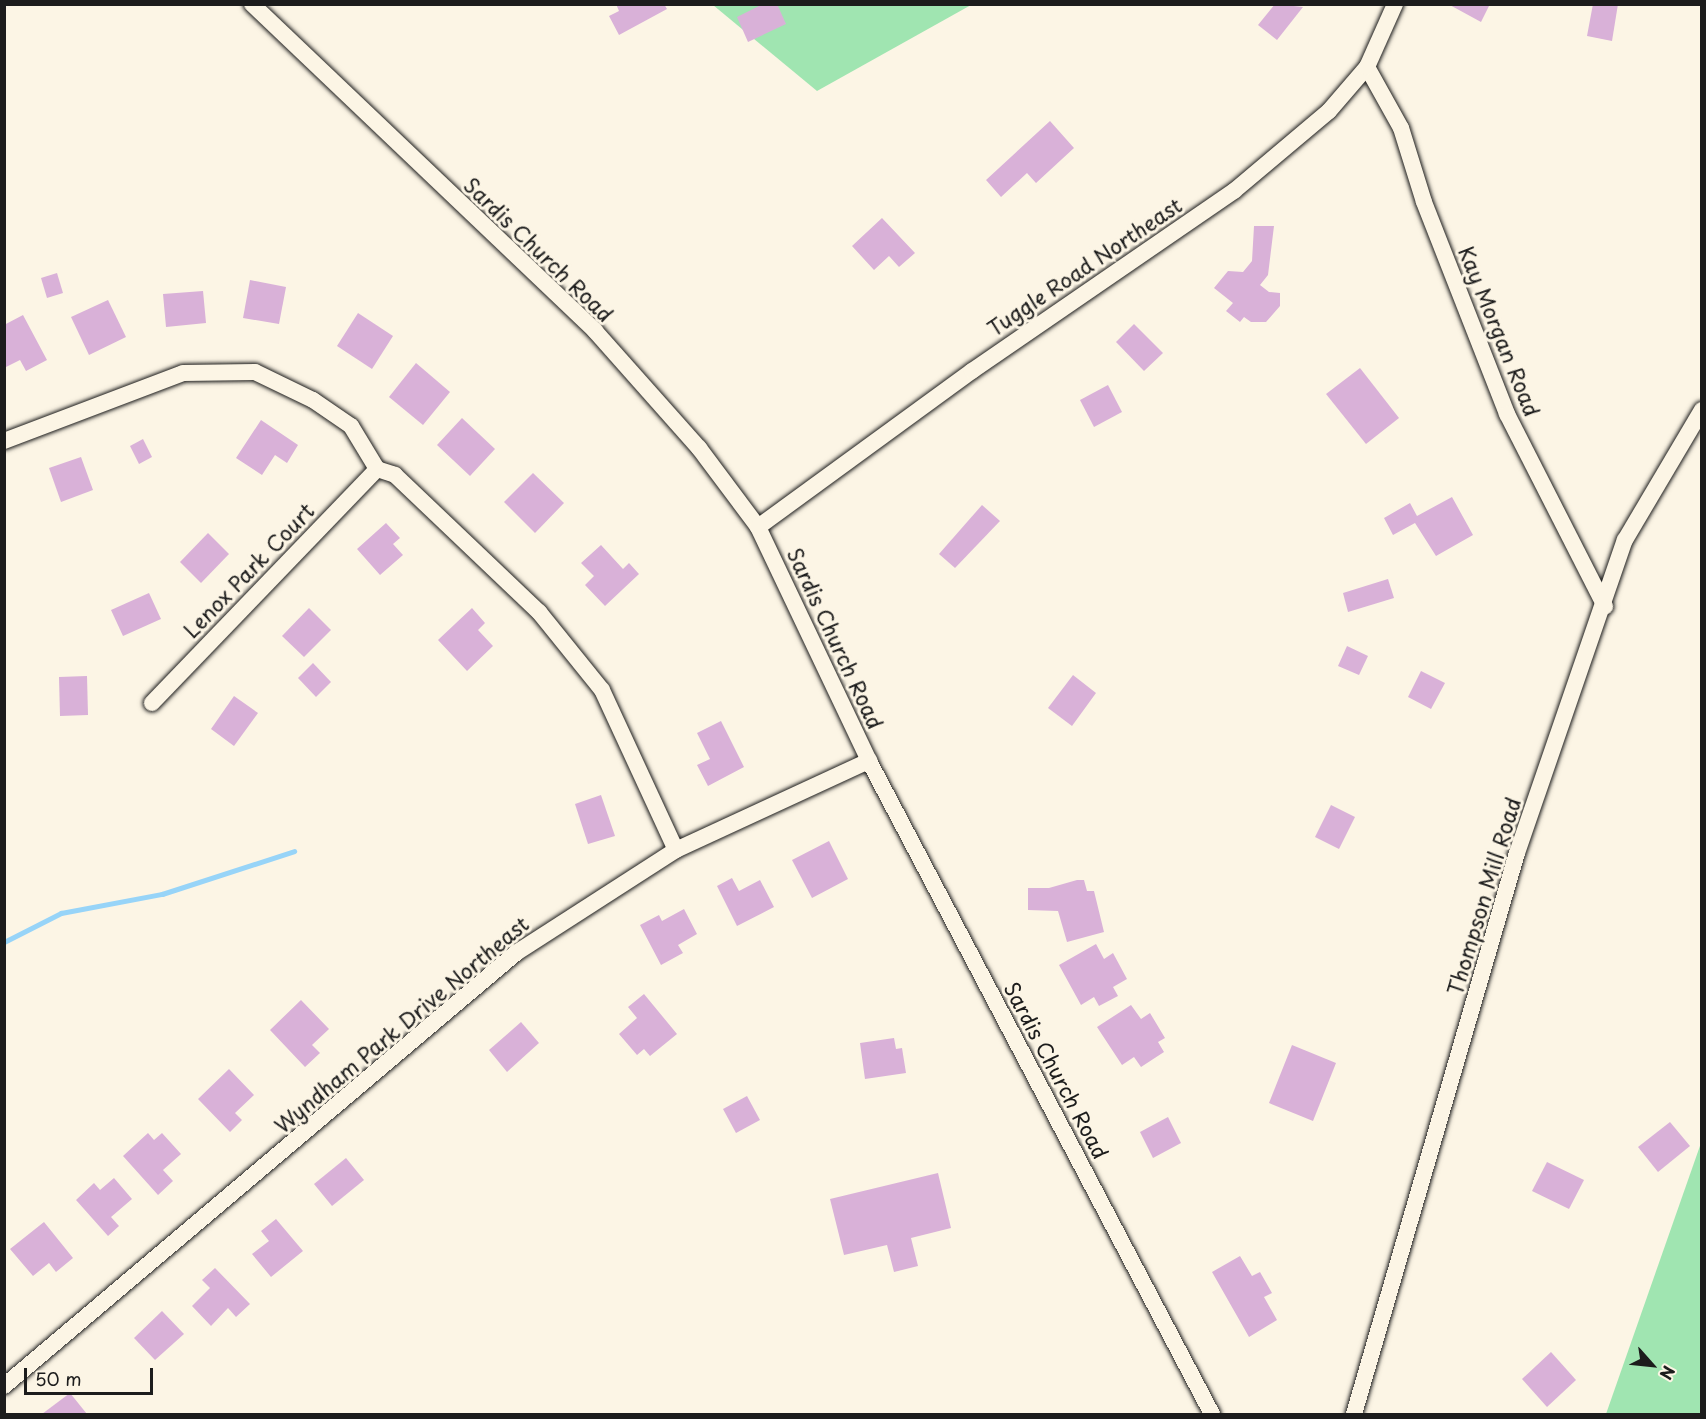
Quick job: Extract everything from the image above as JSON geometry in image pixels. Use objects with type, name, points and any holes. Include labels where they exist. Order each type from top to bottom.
[{"type":"street","name":"Sardis Church Road","points":[[252,4],[595,332],[699,448],[758,527],[869,761],[1212,1414]]},
{"type":"street","name":"Tuggle Road Northeast","points":[[758,527],[972,371],[1234,191],[1329,111],[1367,67],[1395,4]]},
{"type":"street","name":"Kay Morgan Road","points":[[1367,67],[1401,128],[1424,202],[1507,414],[1605,606]]},
{"type":"street","points":[[4,441],[183,373],[255,372],[313,400],[351,426],[377,469],[395,475],[539,612],[602,690],[676,850]]},
{"type":"street","name":"Thompson Mill Road","points":[[1354,1414],[1517,854],[1605,606],[1625,540],[1701,410]]},
{"type":"street","name":"Lenox Park Court","points":[[152,703],[377,469]]},
{"type":"street","name":"Wyndham Park Drive Northeast","points":[[4,1386],[516,953],[676,850],[869,761]]},
{"type":"green space","points":[[713,5],[971,5],[817,91]]},
{"type":"green space","points":[[1701,1143],[1701,1414],[1606,1414]]},
{"type":"building","points":[[616,4],[664,4],[667,9],[619,35],[609,16],[619,11]]},
{"type":"building","points":[[763,4],[777,4],[786,24],[748,42],[737,17]]},
{"type":"building","points":[[1275,4],[1303,7],[1277,40],[1258,25]]},
{"type":"building","points":[[1448,4],[1490,4],[1481,22]]},
{"type":"building","points":[[1593,4],[1618,4],[1612,41],[1587,36]]},
{"type":"building","points":[[1050,121],[1074,148],[1036,183],[1027,173],[1001,197],[986,180]]},
{"type":"building","points":[[882,218],[915,253],[899,267],[889,256],[874,270],[852,246]]},
{"type":"building","points":[[1254,226],[1274,226],[1268,275],[1260,285],[1269,292],[1280,293],[1280,306],[1266,322],[1251,322],[1244,317],[1240,322],[1226,311],[1233,303],[1214,288],[1228,271],[1243,272],[1252,261]]},
{"type":"building","points":[[57,273],[63,293],[47,298],[41,278]]},
{"type":"building","points":[[250,280],[286,287],[279,324],[243,318]]},
{"type":"building","points":[[203,291],[206,323],[166,327],[163,294]]},
{"type":"building","points":[[108,300],[126,337],[89,355],[71,317]]},
{"type":"building","points":[[358,313],[393,336],[372,369],[337,346]]},
{"type":"building","points":[[23,315],[47,360],[26,371],[20,360],[4,368],[4,325]]},
{"type":"building","points":[[1134,324],[1163,353],[1144,371],[1116,342]]},
{"type":"building","points":[[416,363],[450,392],[423,425],[389,397]]},
{"type":"building","points":[[1360,368],[1399,418],[1366,444],[1326,394]]},
{"type":"building","points":[[1108,385],[1122,412],[1094,427],[1080,400]]},
{"type":"building","points":[[462,418],[495,449],[470,476],[437,445]]},
{"type":"building","points":[[261,420],[298,445],[287,463],[275,455],[262,475],[236,458]]},
{"type":"building","points":[[143,439],[152,457],[139,464],[130,446]]},
{"type":"building","points":[[81,457],[93,490],[61,502],[49,468]]},
{"type":"building","points":[[533,473],[564,503],[535,533],[504,502]]},
{"type":"building","points":[[1452,497],[1473,535],[1436,556],[1415,523],[1393,535],[1384,518],[1410,503],[1417,516]]},
{"type":"building","points":[[982,505],[1000,521],[955,568],[939,554]]},
{"type":"building","points":[[386,523],[400,538],[393,544],[403,555],[380,575],[357,549]]},
{"type":"building","points":[[208,533],[229,554],[201,583],[180,562]]},
{"type":"building","points":[[601,545],[623,569],[629,563],[639,574],[605,606],[585,585],[594,576],[581,563]]},
{"type":"building","points":[[1388,579],[1394,598],[1348,612],[1343,593]]},
{"type":"building","points":[[149,593],[161,619],[123,636],[111,610]]},
{"type":"building","points":[[309,608],[331,630],[304,657],[282,636]]},
{"type":"building","points":[[472,608],[485,623],[478,630],[493,646],[467,671],[438,640]]},
{"type":"building","points":[[1347,646],[1368,656],[1359,675],[1338,666]]},
{"type":"building","points":[[313,663],[331,682],[316,697],[298,678]]},
{"type":"building","points":[[1421,671],[1445,683],[1431,709],[1408,697]]},
{"type":"building","points":[[1073,675],[1096,693],[1072,726],[1048,708]]},
{"type":"building","points":[[87,676],[88,715],[60,716],[59,677]]},
{"type":"building","points":[[234,696],[258,713],[234,746],[211,729]]},
{"type":"building","points":[[721,721],[744,767],[708,786],[697,765],[710,759],[697,733]]},
{"type":"building","points":[[601,795],[615,836],[588,844],[575,804]]},
{"type":"building","points":[[1331,805],[1355,817],[1339,849],[1315,837]]},
{"type":"building","points":[[829,841],[848,879],[812,898],[792,860]]},
{"type":"building","points":[[732,878],[739,891],[760,880],[774,907],[737,926],[717,886]]},
{"type":"building","points":[[1084,880],[1087,891],[1094,891],[1104,932],[1067,942],[1058,911],[1028,910],[1028,888],[1049,888]]},
{"type":"building","points":[[684,909],[697,934],[678,945],[683,953],[661,965],[640,925],[659,915],[662,921]]},
{"type":"building","points":[[1096,944],[1104,959],[1113,953],[1127,979],[1113,987],[1118,996],[1099,1006],[1094,997],[1081,1005],[1059,965]]},
{"type":"building","points":[[644,994],[677,1034],[650,1056],[644,1049],[637,1055],[619,1034],[637,1018],[628,1007]]},
{"type":"building","points":[[301,1000],[329,1029],[312,1045],[320,1053],[305,1067],[270,1030]]},
{"type":"building","points":[[1131,1005],[1141,1019],[1150,1013],[1165,1038],[1158,1042],[1164,1052],[1141,1067],[1134,1057],[1122,1065],[1097,1027]]},
{"type":"building","points":[[521,1022],[539,1043],[507,1072],[489,1050]]},
{"type":"building","points":[[894,1038],[896,1049],[902,1048],[906,1073],[865,1079],[860,1043]]},
{"type":"building","points":[[1292,1045],[1336,1063],[1313,1121],[1269,1103]]},
{"type":"building","points":[[229,1069],[254,1095],[235,1113],[242,1120],[230,1132],[198,1099]]},
{"type":"building","points":[[747,1096],[760,1120],[736,1133],[723,1109]]},
{"type":"building","points":[[1168,1117],[1181,1143],[1153,1158],[1140,1132]]},
{"type":"building","points":[[1670,1122],[1690,1146],[1658,1172],[1638,1147]]},
{"type":"building","points":[[148,1133],[154,1140],[162,1133],[181,1154],[163,1170],[173,1181],[158,1195],[123,1156]]},
{"type":"building","points":[[346,1158],[364,1180],[332,1206],[314,1184]]},
{"type":"building","points":[[1547,1162],[1584,1180],[1569,1209],[1532,1191]]},
{"type":"building","points":[[938,1173],[951,1228],[911,1238],[918,1266],[894,1272],[887,1245],[844,1255],[830,1199]]},
{"type":"building","points":[[114,1178],[132,1199],[111,1217],[119,1226],[108,1236],[76,1200],[94,1183],[100,1190]]},
{"type":"building","points":[[276,1219],[303,1251],[271,1277],[252,1254],[269,1241],[261,1231]]},
{"type":"building","points":[[44,1222],[73,1258],[56,1272],[49,1263],[33,1276],[10,1249]]},
{"type":"building","points":[[1240,1256],[1252,1276],[1260,1272],[1272,1293],[1264,1297],[1277,1320],[1249,1337],[1212,1272]]},
{"type":"building","points":[[215,1268],[250,1304],[236,1317],[228,1308],[211,1326],[192,1306],[210,1288],[202,1280]]},
{"type":"building","points":[[162,1311],[184,1334],[155,1360],[134,1338]]},
{"type":"building","points":[[1551,1352],[1576,1380],[1547,1407],[1522,1379]]},
{"type":"building","points":[[70,1393],[87,1414],[42,1414]]},
{"type":"waterway","points":[[4,942],[61,913],[162,894],[294,851]]}]
